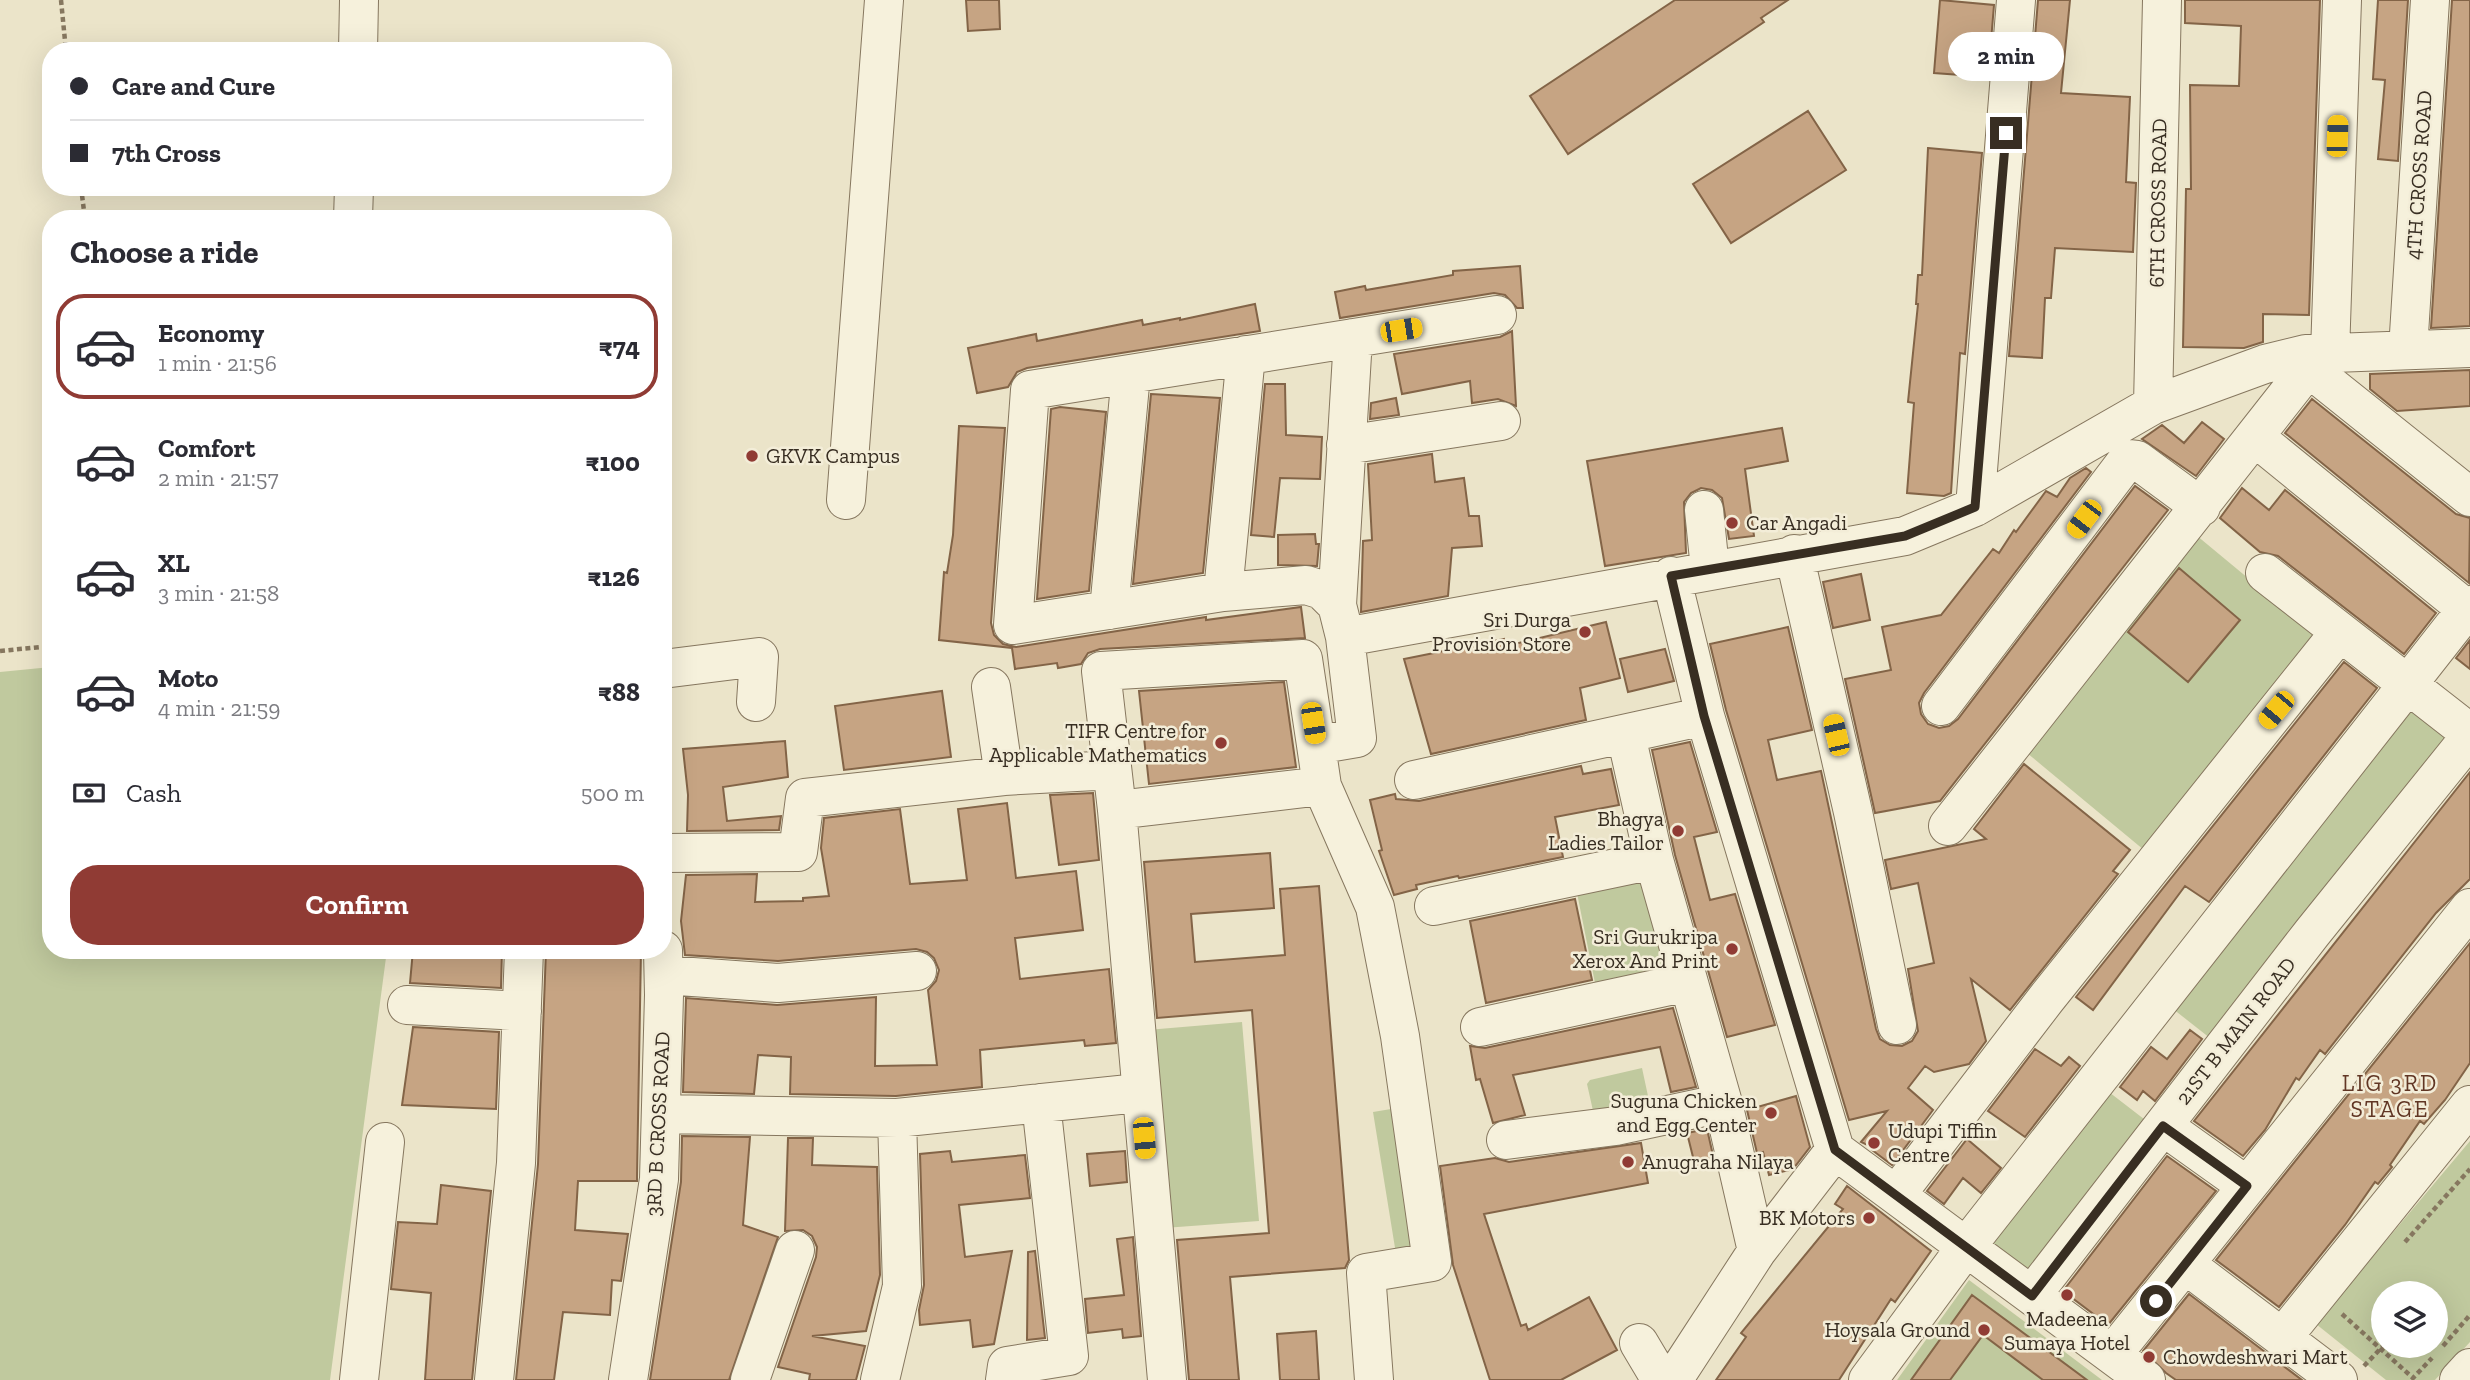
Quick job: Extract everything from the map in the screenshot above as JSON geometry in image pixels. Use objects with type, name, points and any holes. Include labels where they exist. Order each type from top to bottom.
[{"type":"street","points":[[358,42],[359,0]]},
{"type":"street","points":[[846,500],[884,0]]},
{"type":"street","points":[[1975,507],[2016,0]]},
{"type":"street","name":"6TH CROSS ROAD","points":[[2153,405],[2162,0]]},
{"type":"street","points":[[1948,826],[2320,358],[2342,0]]},
{"type":"street","name":"4TH CROSS ROAD","points":[[2409,350],[2430,0]]},
{"type":"street","points":[[1341,621],[1322,590],[1306,585],[1223,592],[1013,625],[1030,390],[1497,315]]},
{"type":"street","points":[[1316,745],[1357,738],[1341,621],[1346,445],[1353,338]]},
{"type":"street","points":[[1341,621],[1671,576],[1905,536],[1975,507],[2153,405],[2265,364],[2409,350],[2470,348]]},
{"type":"street","points":[[1223,592],[1245,355]]},
{"type":"street","points":[[2320,358],[2470,497]]},
{"type":"street","points":[[1109,610],[1131,374]]},
{"type":"street","points":[[1346,445],[1501,421]]},
{"type":"street","points":[[1868,1380],[1966,1247],[2469,609],[2256,438]]},
{"type":"street","points":[[1941,706],[2128,459],[2137,460],[2202,507]]},
{"type":"street","points":[[1704,510],[1710,569]]},
{"type":"street","points":[[1794,554],[1853,812],[1897,1025]]},
{"type":"street","points":[[2265,573],[2339,633],[2409,683],[2470,735]]},
{"type":"street","points":[[1671,576],[1704,716],[1835,1150],[2146,1380]]},
{"type":"street","points":[[1895,1195],[2054,989],[2339,633]]},
{"type":"street","points":[[672,668],[760,656],[756,702]]},
{"type":"street","points":[[1167,1380],[1117,810],[1101,671],[1303,659],[1322,786],[1375,907],[1400,1037],[1432,1262],[1366,1273],[1374,1380]]},
{"type":"street","points":[[991,687],[1004,776]]},
{"type":"street","points":[[1414,780],[1704,716]]},
{"type":"street","points":[[1626,735],[1654,860],[1723,1103],[1757,1251]]},
{"type":"street","name":"21ST B MAIN ROAD","points":[[2032,1296],[2312,933],[2470,735]]},
{"type":"street","points":[[672,853],[798,852],[805,798],[1004,776],[1095,771]]},
{"type":"street","points":[[1117,810],[1322,786]]},
{"type":"street","points":[[1434,906],[1654,860]]},
{"type":"street","points":[[2112,1355],[2470,908]]},
{"type":"street","points":[[494,1380],[516,1163],[524,959]]},
{"type":"street","points":[[663,963],[778,983],[917,971]]},
{"type":"street","name":"3RD B CROSS ROAD","points":[[628,1380],[659,1179],[663,963]]},
{"type":"street","points":[[1480,1027],[1688,982]]},
{"type":"street","points":[[407,1005],[522,1011]]},
{"type":"street","points":[[661,1114],[897,1118],[1129,1094]]},
{"type":"street","points":[[1005,1380],[1007,1366],[1069,1356],[1041,1103]]},
{"type":"street","points":[[1506,1140],[1616,1126],[1723,1103]]},
{"type":"street","points":[[2282,1338],[2470,1105]]},
{"type":"street","points":[[880,1380],[902,1286],[897,1118]]},
{"type":"street","points":[[2163,1126],[2247,1186]]},
{"type":"street","points":[[359,1380],[385,1142]]},
{"type":"street","points":[[1673,1380],[1757,1251],[1835,1150]]},
{"type":"street","points":[[750,1380],[795,1250]]},
{"type":"street","points":[[2185,1264],[2338,1380]]},
{"type":"street","points":[[1639,1343],[1661,1380]]},
{"type":"street","points":[[2459,1380],[2470,1368]]},
{"type":"path","points":[[61,0],[65,42]]},
{"type":"path","points":[[0,651],[42,647]]},
{"type":"path","points":[[2396,1251],[2470,1169]]},
{"type":"path","points":[[2350,1303],[2341,1313],[2371,1338]]},
{"type":"path","points":[[2448,1339],[2470,1315]]},
{"type":"path","points":[[2393,1358],[2413,1378],[2431,1358]]},
{"type":"green space","points":[[2196,535],[2319,637],[2144,850],[2021,748]]},
{"type":"green space","points":[[42,668],[42,959],[386,959],[330,1380],[0,1380],[0,672]]},
{"type":"green space","points":[[2406,702],[2458,740],[2215,1042],[2168,1005]]},
{"type":"green space","points":[[1648,878],[1677,971],[1596,988],[1577,893]]},
{"type":"green space","points":[[1242,1022],[1259,1221],[1164,1228],[1147,1030]]},
{"type":"green space","points":[[1642,1068],[1651,1110],[1596,1124],[1587,1084],[1590,1080]]},
{"type":"green space","points":[[2105,1089],[2153,1126],[2035,1279],[1987,1243]]},
{"type":"green space","points":[[1403,1107],[1426,1249],[1396,1254],[1373,1112]]},
{"type":"green space","points":[[2470,1141],[2470,1342],[2435,1380],[2386,1380],[2316,1324]]},
{"type":"green space","name":"Hoysala Ground","points":[[1969,1280],[2102,1380],[1897,1380]]},
{"type":"building","points":[[966,0],[999,0],[1000,29],[968,31]]},
{"type":"building","points":[[1675,0],[1788,0],[1761,18],[1764,22],[1568,154],[1530,96]]},
{"type":"building","points":[[1940,0],[1994,5],[1988,77],[1934,73]]},
{"type":"building","points":[[2038,0],[2070,0],[2061,93],[2130,97],[2126,182],[2136,183],[2133,252],[2055,248],[2051,298],[2045,298],[2042,358],[2009,356]]},
{"type":"building","points":[[2185,0],[2320,0],[2309,315],[2263,314],[2263,342],[2244,348],[2183,347],[2186,189],[2191,189],[2190,85],[2239,86],[2241,26],[2185,23]]},
{"type":"building","points":[[2378,0],[2408,0],[2398,161],[2378,159],[2385,80],[2373,79]]},
{"type":"building","points":[[2452,0],[2470,0],[2470,326],[2431,328]]},
{"type":"building","points":[[1808,111],[1846,170],[1731,243],[1693,184]]},
{"type":"building","points":[[1928,148],[1982,153],[1965,354],[1960,353],[1951,493],[1944,496],[1907,493],[1914,403],[1908,402],[1918,304],[1918,275],[1922,275]]},
{"type":"building","points":[[1520,266],[1523,308],[1517,308],[1505,295],[1494,293],[1340,318],[1335,292],[1365,286],[1366,290],[1453,275],[1453,271]]},
{"type":"building","points":[[1255,304],[1260,331],[1027,368],[1017,372],[1008,387],[977,393],[968,348],[1036,334],[1037,341],[1142,320],[1143,325],[1180,320]]},
{"type":"building","points":[[1512,331],[1516,406],[1498,399],[1472,403],[1470,381],[1402,394],[1394,354],[1500,337]]},
{"type":"building","points":[[2470,370],[2470,406],[2397,411],[2370,389],[2370,374]]},
{"type":"building","points":[[1265,384],[1285,384],[1286,435],[1322,437],[1320,479],[1280,478],[1274,537],[1251,535]]},
{"type":"building","points":[[1151,394],[1220,398],[1203,573],[1133,584]]},
{"type":"building","points":[[1396,398],[1399,415],[1370,419],[1371,403]]},
{"type":"building","points":[[2312,399],[2456,514],[2470,518],[2469,583],[2285,433]]},
{"type":"building","points":[[1060,407],[1106,412],[1089,591],[1037,599],[1051,409]]},
{"type":"building","points":[[2202,422],[2224,439],[2196,476],[2142,439],[2162,425],[2184,443]]},
{"type":"building","points":[[959,426],[1005,428],[991,623],[994,635],[1003,644],[1016,647],[1206,617],[1206,620],[1301,607],[1305,638],[1100,649],[1088,653],[1081,664],[1058,668],[1057,663],[1015,669],[1012,648],[939,640],[944,572],[947,573],[953,535]]},
{"type":"building","points":[[1782,428],[1788,461],[1745,469],[1754,536],[1729,539],[1722,498],[1712,490],[1701,488],[1691,493],[1684,502],[1686,553],[1605,566],[1587,461]]},
{"type":"building","points":[[1432,454],[1435,482],[1464,478],[1469,516],[1479,516],[1482,546],[1452,548],[1448,596],[1361,612],[1363,541],[1372,540],[1368,464]]},
{"type":"building","points":[[2086,468],[2091,472],[1924,693],[1919,703],[1921,714],[1928,724],[1939,728],[1949,726],[1958,719],[2135,486],[2168,510],[1940,801],[1875,813],[1845,679],[1891,670],[1882,627],[1941,615],[1993,549],[1999,553],[2046,491],[2057,497],[2070,478]]},
{"type":"building","points":[[2242,488],[2269,510],[2285,490],[2436,613],[2404,654],[2278,556],[2260,552],[2220,518]]},
{"type":"building","points":[[1315,534],[1316,544],[1319,544],[1317,566],[1278,565],[1278,535]]},
{"type":"building","points":[[2179,568],[2240,620],[2188,682],[2128,632]]},
{"type":"building","points":[[1861,574],[1870,620],[1833,628],[1823,582]]},
{"type":"building","points":[[1606,622],[1620,678],[1580,688],[1586,720],[1431,754],[1404,659],[1504,639],[1506,646]]},
{"type":"building","points":[[1788,627],[1812,730],[1768,740],[1777,780],[1821,771],[1880,1039],[1890,1045],[1902,1046],[1912,1041],[1918,1031],[1908,969],[1934,963],[1918,883],[1891,889],[1885,860],[1986,839],[1974,829],[2024,764],[2130,850],[2113,871],[2118,874],[2010,1010],[1971,979],[1986,1041],[1969,1064],[1934,1072],[1925,1066],[1908,1088],[1933,1110],[1892,1165],[1872,1150],[1874,1148],[1861,1142],[1887,1111],[1849,1120],[1726,710],[1710,644]]},
{"type":"building","points":[[2470,640],[2470,669],[2456,658]]},
{"type":"building","points":[[1665,649],[1674,681],[1628,692],[1620,659]]},
{"type":"building","points":[[2344,662],[2377,688],[2209,902],[2185,886],[2093,1010],[2076,997]]},
{"type":"building","points":[[1284,682],[1296,767],[1149,784],[1139,691]]},
{"type":"building","points":[[942,691],[951,757],[844,770],[835,706]]},
{"type":"building","points":[[785,741],[788,777],[723,787],[727,821],[781,816],[779,830],[687,831],[688,795],[683,749]]},
{"type":"building","points":[[1690,742],[1717,832],[1694,837],[1710,900],[1735,894],[1775,1025],[1727,1037],[1675,855],[1652,750]]},
{"type":"building","points":[[1581,766],[1583,774],[1611,769],[1619,805],[1555,817],[1563,857],[1416,885],[1417,889],[1394,895],[1379,851],[1382,850],[1370,800],[1395,794],[1396,799],[1419,801]]},
{"type":"building","points":[[2470,772],[2470,879],[2436,913],[2325,1054],[2320,1050],[2299,1080],[2296,1078],[2265,1130],[2243,1156],[2194,1121]]},
{"type":"building","points":[[1093,793],[1099,860],[1059,865],[1050,795]]},
{"type":"building","points":[[1007,803],[1016,878],[1076,871],[1083,930],[1015,938],[1020,979],[1109,969],[1116,1043],[1085,1046],[1084,1040],[980,1050],[982,1087],[896,1096],[790,1094],[791,1057],[758,1055],[754,1094],[683,1092],[686,998],[777,1005],[876,997],[875,1066],[937,1065],[928,990],[936,981],[939,970],[934,958],[927,952],[916,949],[778,961],[685,955],[681,921],[686,875],[757,874],[755,902],[803,901],[803,898],[829,896],[821,848],[824,818],[900,809],[910,884],[967,880],[958,809]]},
{"type":"building","points":[[1270,853],[1274,908],[1191,914],[1195,962],[1285,955],[1280,889],[1319,886],[1349,1260],[1345,1268],[1230,1277],[1239,1380],[1189,1380],[1177,1240],[1269,1233],[1252,1010],[1157,1018],[1144,862]]},
{"type":"building","points":[[1575,899],[1592,980],[1486,1003],[1470,921]]},
{"type":"building","points":[[2470,943],[2470,1063],[2445,1100],[2424,1124],[2420,1121],[2390,1165],[2392,1167],[2378,1184],[2375,1182],[2345,1225],[2279,1307],[2216,1260]]},
{"type":"building","points":[[412,959],[502,959],[501,988],[410,983]]},
{"type":"building","points":[[546,959],[641,959],[637,1181],[578,1181],[575,1230],[628,1234],[621,1281],[612,1280],[610,1315],[563,1312],[554,1380],[516,1380],[538,1164]]},
{"type":"building","points":[[1673,1008],[1696,1087],[1671,1092],[1660,1047],[1513,1075],[1525,1115],[1493,1123],[1480,1079],[1476,1080],[1470,1046],[1485,1048]]},
{"type":"building","points":[[413,1027],[499,1032],[496,1109],[402,1105]]},
{"type":"building","points":[[2190,1030],[2202,1039],[2155,1101],[2143,1091],[2137,1100],[2120,1087],[2151,1047],[2167,1059]]},
{"type":"building","points":[[2035,1049],[2061,1066],[2069,1057],[2080,1066],[2025,1137],[1988,1111]]},
{"type":"building","points":[[1796,1096],[1810,1147],[1793,1169],[1769,1175],[1763,1152],[1757,1153],[1747,1110]]},
{"type":"building","points":[[1707,1129],[1715,1164],[1696,1169],[1687,1133]]},
{"type":"building","points":[[682,1136],[750,1137],[743,1225],[778,1237],[729,1380],[650,1380],[681,1182]]},
{"type":"building","points":[[788,1138],[813,1138],[812,1165],[877,1167],[880,1275],[866,1331],[812,1336],[865,1346],[856,1380],[809,1380],[810,1374],[778,1367],[816,1257],[817,1247],[812,1236],[803,1230],[785,1231]]},
{"type":"building","points":[[1967,1139],[2001,1168],[1981,1193],[1963,1178],[1944,1204],[1927,1191]]},
{"type":"building","points":[[1641,1143],[1648,1183],[1484,1214],[1521,1326],[1526,1324],[1528,1330],[1589,1297],[1617,1350],[1561,1380],[1490,1380],[1453,1265],[1440,1166],[1495,1158],[1509,1162]]},
{"type":"building","points":[[950,1151],[952,1162],[1025,1155],[1030,1198],[959,1205],[965,1257],[1012,1251],[994,1344],[973,1347],[970,1320],[920,1325],[919,1310],[924,1285],[920,1154]]},
{"type":"building","points":[[1125,1151],[1127,1182],[1090,1186],[1087,1154]]},
{"type":"building","points":[[2167,1156],[2216,1191],[2108,1325],[2063,1291]]},
{"type":"building","points":[[441,1185],[491,1191],[472,1380],[425,1380],[431,1293],[391,1289],[398,1222],[437,1224]]},
{"type":"building","points":[[1847,1186],[1931,1251],[1895,1302],[1891,1299],[1839,1380],[1716,1380],[1746,1337],[1741,1333],[1843,1209],[1835,1204]]},
{"type":"building","points":[[1133,1237],[1141,1336],[1123,1338],[1122,1329],[1088,1333],[1085,1299],[1124,1295],[1117,1239]]},
{"type":"building","points":[[1035,1251],[1045,1338],[1027,1340],[1028,1252]]},
{"type":"building","points":[[2189,1294],[2302,1380],[2176,1380],[2166,1373],[2143,1351]]},
{"type":"building","points":[[1972,1295],[2087,1380],[2043,1380],[1983,1335],[1950,1380],[1911,1380]]},
{"type":"building","points":[[1316,1331],[1319,1380],[1280,1380],[1277,1334]]},
{"type":"place","name":"GKVK Campus","points":[[752,456]]},
{"type":"place","name":"Car Angadi","points":[[1732,523]]},
{"type":"place","name":"Sri Durga Provision Store","points":[[1585,632]]},
{"type":"place","name":"TIFR Centre for Applicable Mathematics","points":[[1221,743]]},
{"type":"place","name":"Bhagya Ladies Tailor","points":[[1678,831]]},
{"type":"place","name":"Sri Gurukripa Xerox And Print","points":[[1732,949]]},
{"type":"place","name":"Suguna Chicken and Egg Center","points":[[1771,1113]]},
{"type":"place","name":"Udupi Tiffin Centre","points":[[1874,1143]]},
{"type":"place","name":"Anugraha Nilaya","points":[[1628,1162]]},
{"type":"place","name":"BK Motors","points":[[1869,1218]]},
{"type":"place","name":"Madeena Sumaya Hotel","points":[[2067,1295]]},
{"type":"place","name":"Hoysala Ground","points":[[1984,1330]]},
{"type":"place","name":"Chowdeshwari Mart","points":[[2149,1357]]},
{"type":"district","name":"LIG 3RD STAGE","points":[[2390,1096]]},
{"type":"route","points":[[2006,133],[1975,507],[1905,536],[1671,576],[1704,716],[1835,1150],[2032,1296],[2163,1126],[2247,1186],[2156,1301]]}]
